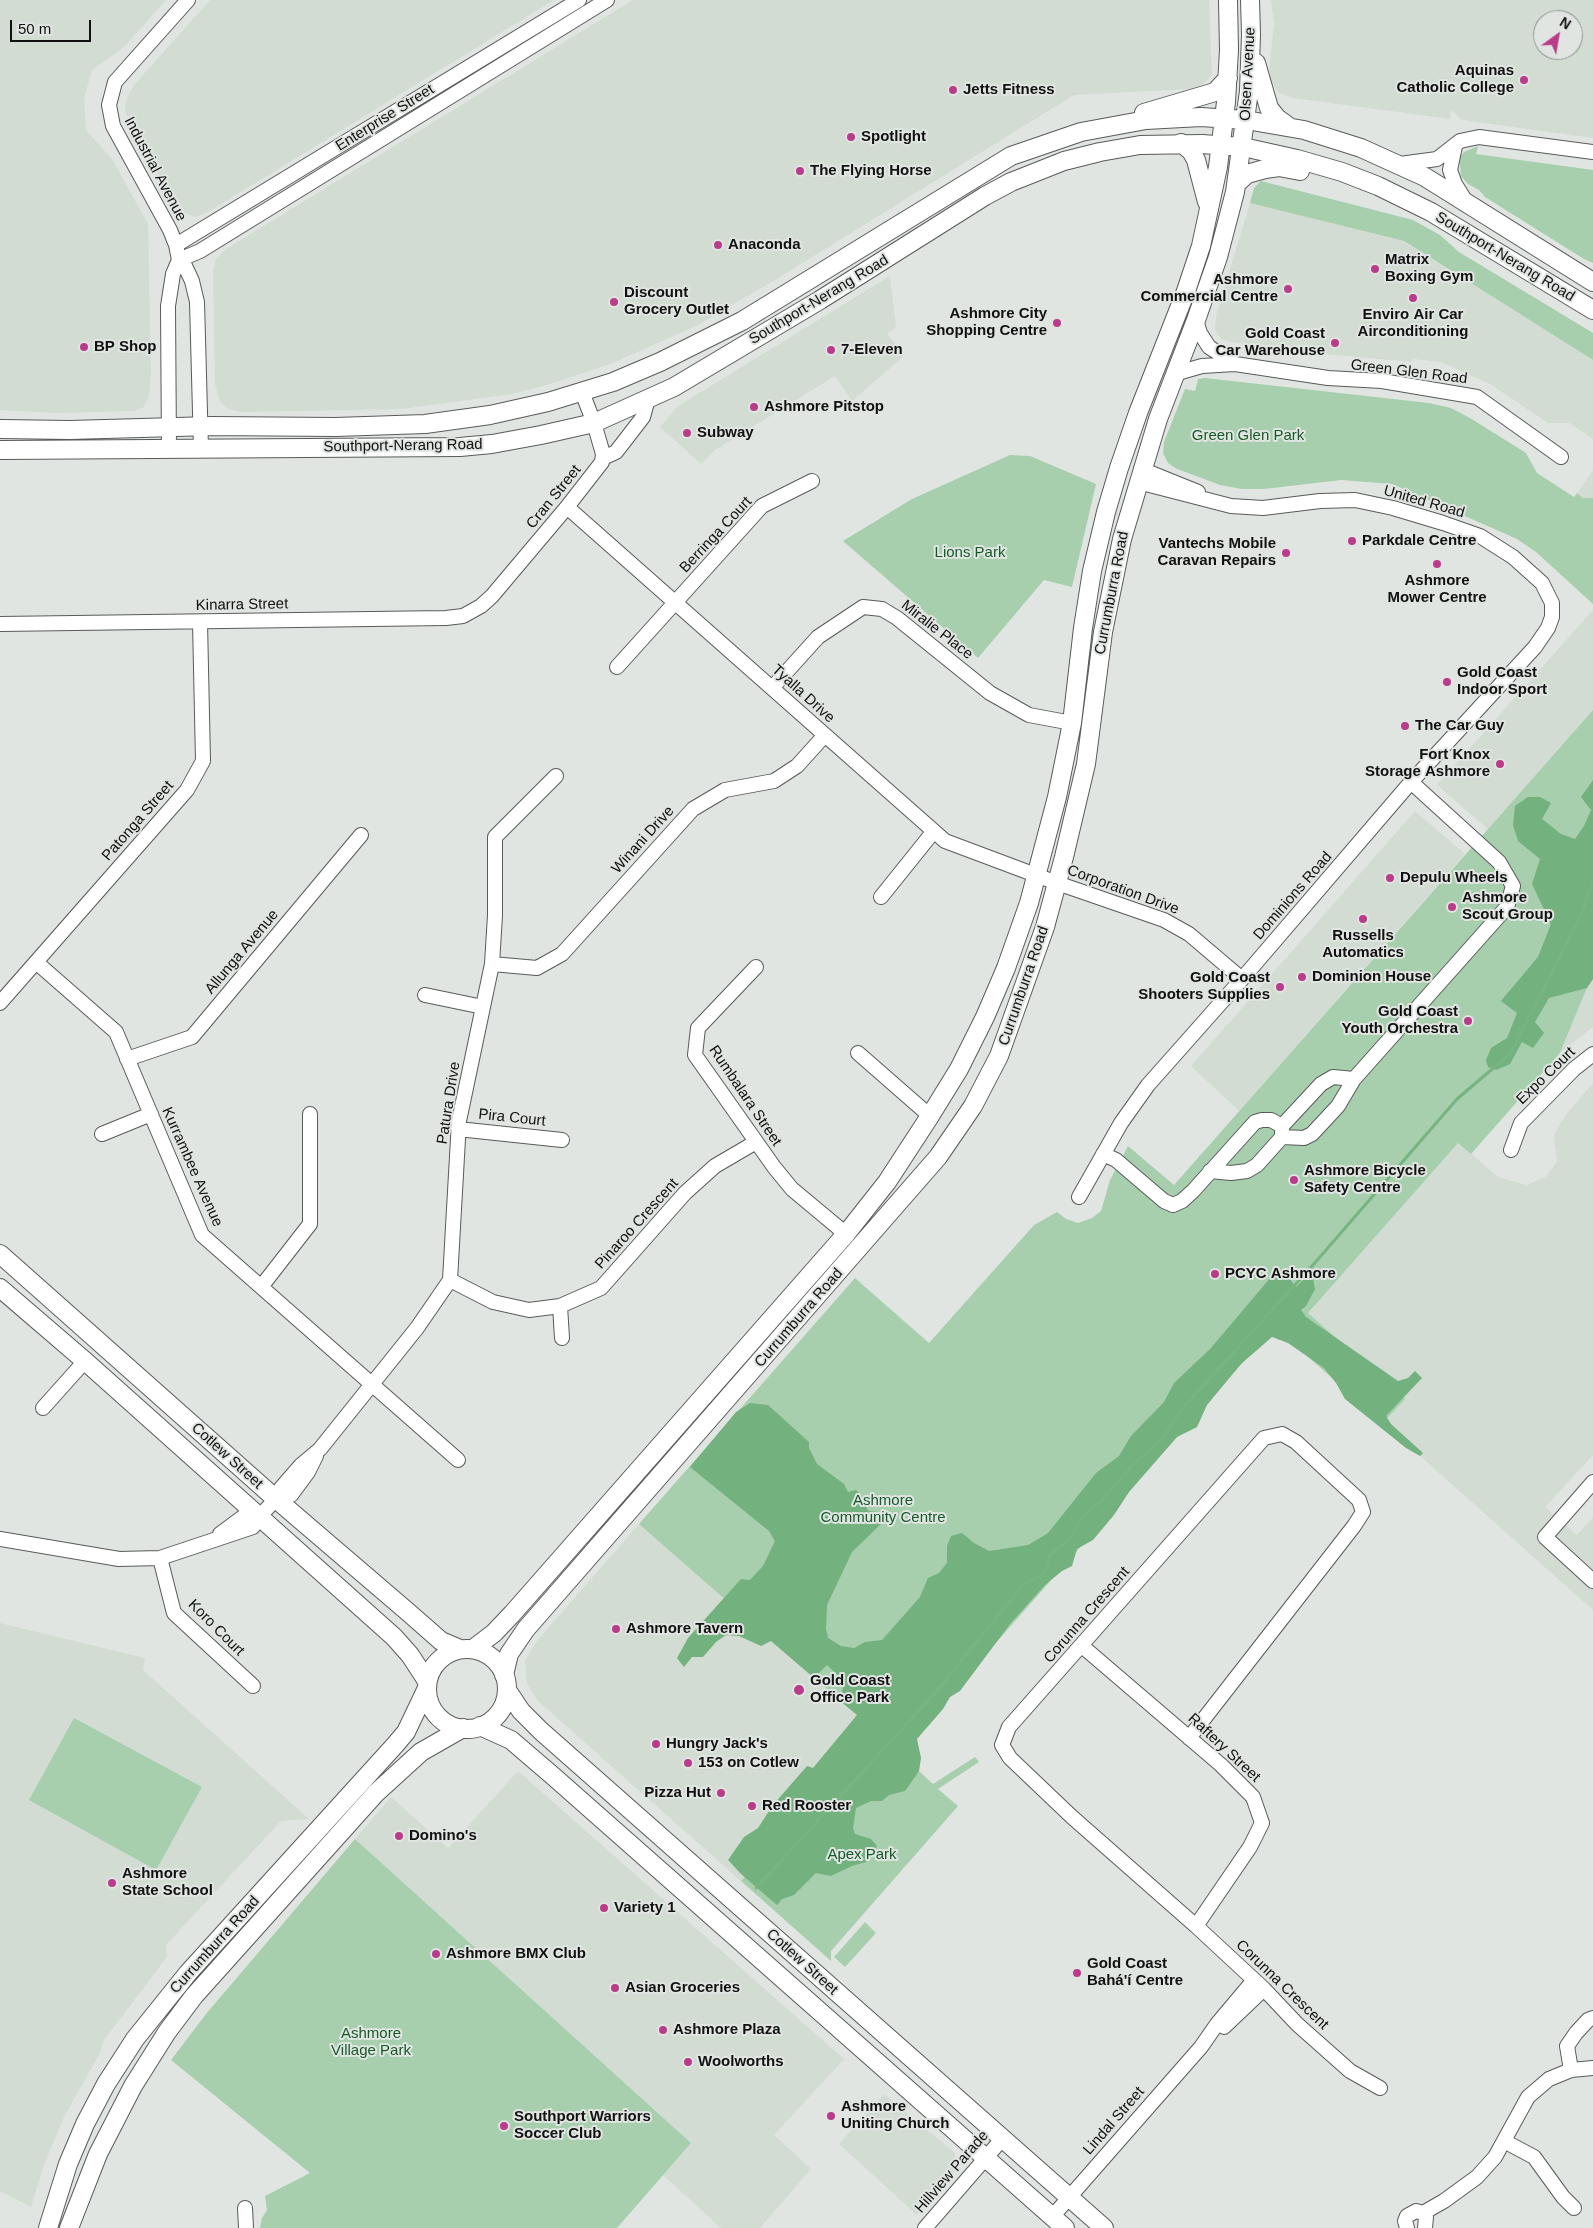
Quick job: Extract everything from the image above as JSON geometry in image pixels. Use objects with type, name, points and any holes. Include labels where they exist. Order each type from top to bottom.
[{"type":"main road","name":"Olsen Avenue","points":[[1221,145],[1228,78],[1228,0]]},
{"type":"main road","name":"Olsen Avenue","points":[[1243,147],[1251,48],[1250,0]]},
{"type":"main road","points":[[1251,48],[1267,105],[1274,115],[1290,127]]},
{"type":"main road","points":[[1121,123],[1152,110],[1215,92],[1228,78]]},
{"type":"main road","name":"Southport-Nerang Road","points":[[0,429],[70,430],[200,426],[336,428],[425,424],[490,415],[582,392],[613,382],[660,362],[742,321],[1011,156],[1081,132],[1121,123],[1165,118],[1246,120],[1290,127],[1342,141],[1400,164],[1593,282]]},
{"type":"main road","points":[[1181,144],[1188,149],[1196,160],[1209,210]]},
{"type":"main road","name":"Southport-Nerang Road","points":[[0,450],[460,447],[541,436],[594,423],[674,387],[820,300],[985,196],[1021,177],[1064,161],[1140,145],[1181,144],[1243,147],[1297,159],[1342,172],[1387,190],[1428,211],[1593,310]]},
{"type":"main road","name":"Currumburra Road","points":[[466,1649],[494,1634],[846,1234],[887,1182],[959,1069],[985,1017],[1006,968],[1036,876],[1057,797],[1072,723],[1083,628],[1092,571],[1101,532],[1118,472],[1138,413],[1186,291],[1201,246],[1221,145]]},
{"type":"main road","name":"Currumburra Road","points":[[506,1682],[509,1654],[526,1629],[912,1190],[950,1141],[984,1088],[1013,1021],[1045,927],[1084,773],[1103,632],[1116,567],[1140,476],[1174,374],[1196,320],[1225,233],[1237,183],[1243,147]]},
{"type":"main road","points":[[1011,156],[1021,177]]},
{"type":"main road","points":[[1237,183],[1248,173],[1283,167],[1345,185],[1389,203],[1428,211]]},
{"type":"main road","points":[[1118,472],[1140,476]]},
{"type":"main road","points":[[846,1234],[852,1236],[858,1234],[897,1200],[912,1190]]},
{"type":"main road","name":"Cotlew Street","points":[[0,1254],[276,1499],[441,1641],[466,1649]]},
{"type":"main road","name":"Cotlew Street","points":[[0,1288],[85,1361],[394,1637],[410,1655],[427,1685]]},
{"type":"main road","points":[[466,1649],[492,1658],[500,1665],[506,1682],[505,1702],[491,1721],[480,1726],[463,1728],[449,1724],[437,1716],[430,1704],[427,1685],[434,1666],[439,1660],[445,1655],[466,1649]]},
{"type":"main road","name":"Cotlew Street","points":[[506,1682],[521,1711],[541,1730],[1104,2228]]},
{"type":"main road","name":"Currumburra Road","points":[[48,2228],[68,2164],[84,2124],[106,2084],[135,2039],[188,1973],[406,1732],[427,1685]]},
{"type":"main road","name":"Cotlew Street","points":[[480,1726],[511,1740],[541,1765],[1058,2222]]},
{"type":"main road","name":"Currumburra Road","points":[[68,2228],[98,2154],[129,2093],[158,2046],[194,1996],[376,1793],[421,1752],[463,1728]]},
{"type":"street","name":"Industrial Avenue","points":[[188,0],[121,76],[112,89],[109,105],[113,126],[176,245],[179,260],[185,266],[192,281],[197,302],[200,449]]},
{"type":"street","name":"Enterprise Street","points":[[176,245],[579,0]]},
{"type":"street","name":"Enterprise Street","points":[[179,260],[200,251],[608,0]]},
{"type":"street","points":[[1400,164],[1434,160],[1464,139],[1479,137],[1593,152]]},
{"type":"street","points":[[1455,146],[1450,174],[1467,204]]},
{"type":"street","name":"Industrial Avenue","points":[[169,450],[168,306],[173,274],[179,260]]},
{"type":"street","name":"Green Glen Road","points":[[1196,320],[1200,333],[1209,347],[1235,364]]},
{"type":"street","name":"Green Glen Road","points":[[1174,374],[1202,366],[1235,364],[1328,378],[1382,381],[1477,397],[1561,457]]},
{"type":"street","points":[[582,392],[594,423],[603,458],[616,452],[643,417],[648,399]]},
{"type":"street","name":"Cran Street","points":[[481,606],[567,508],[599,468],[603,458]]},
{"type":"street","name":"United Road","points":[[1140,476],[1231,506],[1263,508],[1320,501],[1355,500],[1393,508],[1480,536],[1513,556],[1542,582],[1552,603],[1552,617],[1548,628]]},
{"type":"street","name":"Berringa Court","points":[[617,667],[762,506],[812,481]]},
{"type":"street","name":"Tyalla Drive","points":[[567,508],[945,841],[1036,876]]},
{"type":"street","name":"Kinarra Street","points":[[0,624],[446,618],[463,616],[481,606]]},
{"type":"street","name":"Miralie Place","points":[[772,688],[818,637],[863,607],[882,609],[897,618],[990,693],[1029,715],[1072,723]]},
{"type":"street","name":"Patonga Street","points":[[0,1004],[187,790],[204,761],[200,622]]},
{"type":"street","name":"Dominions Road","points":[[1079,1197],[1121,1123],[1148,1085],[1242,979],[1411,782],[1535,647],[1548,628]]},
{"type":"street","name":"Winani Drive","points":[[492,964],[537,968],[562,954],[693,809],[725,790],[774,781],[796,766],[825,735]]},
{"type":"street","name":"Patura Drive","points":[[450,1280],[458,1129],[492,964],[495,915],[495,837],[556,776]]},
{"type":"street","points":[[1103,1154],[1116,1160],[1164,1201],[1172,1205],[1182,1201],[1255,1122],[1271,1120],[1282,1132],[1304,1138],[1312,1134],[1338,1106],[1354,1079],[1508,907],[1513,886],[1500,862],[1411,782]]},
{"type":"street","points":[[881,897],[934,831]]},
{"type":"street","name":"Allunga Avenue","points":[[127,1060],[192,1037],[361,835]]},
{"type":"street","name":"Corporation Drive","points":[[1036,876],[1164,920],[1189,934],[1242,979]]},
{"type":"street","name":"Kurrambee Avenue","points":[[36,962],[116,1032],[202,1235],[458,1460]]},
{"type":"street","name":"Rumbalara Street","points":[[756,967],[698,1028],[695,1055],[756,1142],[792,1189],[846,1234]]},
{"type":"street","points":[[425,995],[483,1007]]},
{"type":"street","points":[[858,1053],[930,1116]]},
{"type":"street","name":"Expo Court","points":[[1511,1150],[1521,1123],[1574,1069],[1593,1054]]},
{"type":"street","points":[[1210,1171],[1231,1173],[1247,1171],[1257,1165],[1321,1084],[1334,1077],[1354,1079]]},
{"type":"street","points":[[102,1134],[150,1114]]},
{"type":"street","points":[[261,1287],[310,1224],[310,1114]]},
{"type":"street","name":"Pira Court","points":[[458,1129],[562,1140]]},
{"type":"street","name":"Pinaroo Crescent","points":[[450,1280],[493,1302],[529,1310],[560,1306],[601,1288],[685,1193],[715,1166],[756,1142]]},
{"type":"street","points":[[0,1539],[119,1559],[160,1558],[202,1544],[243,1517],[249,1515],[259,1517],[276,1499],[291,1495],[308,1472],[320,1448],[416,1328],[450,1280]]},
{"type":"street","points":[[560,1306],[562,1338]]},
{"type":"street","points":[[43,1408],[85,1361]]},
{"type":"street","name":"Corunna Crescent","points":[[1189,1738],[1361,1516],[1362,1507],[1358,1500],[1296,1442],[1282,1434],[1264,1438],[1009,1727],[1003,1741],[1004,1750],[1072,1817],[1259,1984],[1297,2024],[1350,2071],[1380,2088]]},
{"type":"street","points":[[1593,1482],[1545,1537],[1593,1580]]},
{"type":"street","name":"Koro Court","points":[[160,1558],[174,1614],[252,1686]]},
{"type":"street","name":"Raftery Street","points":[[1082,1646],[1221,1765],[1253,1797],[1262,1823],[1250,1846],[1196,1926]]},
{"type":"street","name":"Lindal Street","points":[[1058,2222],[1070,2197],[1201,2047],[1259,1984]]},
{"type":"street","points":[[1571,2070],[1567,2046],[1588,2020],[1593,2018]]},
{"type":"street","points":[[1423,2213],[1444,2201],[1477,2177],[1495,2157],[1528,2096],[1548,2079],[1571,2070],[1593,2068]]},
{"type":"street","name":"Hillview Parade","points":[[925,2228],[1003,2138]]},
{"type":"street","points":[[1504,2141],[1534,2157],[1562,2197],[1574,2208]]},
{"type":"street","points":[[245,2208],[246,2228]]},
{"type":"street","points":[[1407,2228],[1405,2221],[1410,2213],[1416,2211],[1423,2213],[1427,2220],[1425,2228]]},
{"type":"shaded area","points":[[0,0],[166,0],[123,48],[92,70],[84,99],[86,130],[112,159],[148,224],[151,374],[149,396],[144,407],[134,411],[57,413],[0,410]]},
{"type":"shaded area","points":[[210,0],[554,0],[208,212],[196,217],[184,213],[175,205],[130,124],[125,110],[127,97],[134,85]]},
{"type":"shaded area","points":[[633,0],[1209,0],[1212,75],[1202,85],[1189,89],[1074,95],[775,280],[696,326],[613,363],[547,385],[512,394],[402,409],[241,412],[228,409],[220,402],[215,384],[213,271],[215,261],[226,249]]},
{"type":"shaded area","points":[[1271,0],[1593,0],[1593,138],[1462,120],[1451,110],[1450,119],[1293,98],[1279,93],[1271,82],[1269,70],[1274,24]]},
{"type":"shaded area","points":[[1250,203],[1403,241],[1593,360],[1593,439],[1569,423],[1548,423],[1490,384],[1441,362],[1413,359],[1411,362],[1292,351],[1221,339],[1215,329],[1216,316]]},
{"type":"shaded area","name":"Ashmore Pitstop","points":[[890,276],[896,327],[887,334],[905,355],[852,401],[835,376],[715,450],[701,464],[660,427],[678,406]]},
{"type":"shaded area","points":[[1593,470],[1593,498],[1583,498],[1577,493]]},
{"type":"shaded area","points":[[1593,610],[1593,710],[1488,829],[1437,785]]},
{"type":"shaded area","points":[[1415,811],[1465,854],[1239,1111],[1191,1066]]},
{"type":"shaded area","points":[[1593,974],[1593,1027],[1560,1053],[1587,988]]},
{"type":"shaded area","points":[[1593,1083],[1593,1455],[1545,1507],[1577,1535],[1593,1517],[1593,1610],[1420,1456],[1423,1453],[1388,1419],[1404,1399],[1308,1313],[1458,1142],[1498,1177],[1526,1185],[1545,1177],[1557,1162],[1554,1135],[1564,1117]]},
{"type":"shaded area","points":[[639,1524],[874,1730],[741,1881],[538,1701],[527,1684],[525,1661],[536,1642]]},
{"type":"shaded area","name":"Ashmore State School","points":[[0,1623],[145,1658],[143,1670],[309,1819],[281,1821],[166,1945],[167,1957],[104,2040],[100,2053],[64,2117],[44,2165],[31,2207],[0,2191]]},
{"type":"shaded area","points":[[518,1771],[844,2059],[774,2135],[811,2169],[760,2228],[721,2228],[663,2175],[691,2143],[355,1839],[391,1797],[448,1848]]},
{"type":"shaded area","points":[[884,2094],[955,2153],[954,2172],[917,2215],[839,2144]]},
{"type":"green space","points":[[1478,146],[1476,154],[1593,170],[1593,263],[1485,197],[1479,190],[1468,184],[1461,176],[1460,164],[1456,162],[1464,152]]},
{"type":"green space","points":[[1261,181],[1413,220],[1440,235],[1459,252],[1593,333],[1593,360],[1404,241],[1250,203],[1254,188]]},
{"type":"green space","name":"Green Glen Park","points":[[1205,378],[1429,403],[1451,408],[1470,418],[1526,453],[1537,473],[1574,497],[1577,493],[1583,498],[1593,498],[1593,604],[1536,552],[1517,539],[1392,484],[1341,480],[1264,489],[1242,489],[1220,485],[1177,469],[1168,463],[1163,453],[1164,442],[1185,389],[1195,391],[1198,379]]},
{"type":"green space","name":"Lions Park","points":[[1010,455],[1030,456],[1096,484],[1072,587],[1044,580],[978,658],[843,541],[912,499]]},
{"type":"green space","points":[[1593,710],[1593,973],[1560,1053],[1471,1154],[1458,1143],[1308,1313],[1405,1399],[1383,1423],[1274,1327],[899,1753],[933,1784],[975,1757],[979,1762],[938,1789],[958,1806],[831,1951],[831,1961],[741,1881],[874,1730],[639,1524],[855,1278],[929,1343],[1034,1225],[1057,1212],[1066,1219],[1078,1223],[1092,1218],[1101,1211],[1110,1180],[1128,1146],[1174,1185]]},
{"type":"green space","points":[[1593,780],[1593,979],[1587,988],[1549,998],[1535,1022],[1544,1033],[1533,1048],[1522,1042],[1510,1064],[1496,1070],[1488,1067],[1486,1060],[1491,1048],[1507,1038],[1517,1013],[1501,1001],[1538,957],[1551,924],[1532,884],[1540,859],[1518,841],[1513,825],[1515,806],[1528,797],[1540,797],[1551,803],[1542,819],[1561,834],[1575,839],[1584,826],[1591,810],[1581,797]]},
{"type":"green space","name":"Apex Park","points":[[1277,1270],[1289,1278],[1296,1287],[1308,1275],[1313,1278],[1315,1289],[1306,1306],[1301,1310],[1306,1317],[1398,1381],[1408,1378],[1415,1371],[1422,1378],[1386,1416],[1391,1424],[1423,1453],[1420,1456],[1406,1448],[1345,1399],[1336,1383],[1324,1368],[1288,1343],[1272,1337],[1241,1364],[1207,1405],[1197,1427],[1177,1437],[1129,1492],[1114,1515],[1093,1540],[1077,1549],[1072,1566],[1062,1571],[1045,1585],[1010,1624],[960,1691],[950,1697],[943,1709],[917,1739],[921,1758],[919,1771],[905,1791],[889,1795],[882,1801],[871,1801],[856,1808],[853,1828],[855,1834],[871,1839],[877,1846],[866,1862],[831,1876],[816,1873],[794,1895],[782,1899],[777,1905],[741,1874],[728,1860],[744,1837],[758,1828],[773,1805],[807,1766],[813,1768],[857,1715],[839,1700],[845,1682],[827,1665],[814,1678],[771,1641],[761,1646],[739,1636],[726,1635],[716,1642],[703,1657],[692,1657],[684,1667],[677,1658],[688,1638],[741,1579],[750,1580],[763,1566],[775,1541],[769,1531],[690,1467],[736,1412],[750,1403],[768,1405],[809,1442],[809,1448],[817,1464],[844,1484],[848,1492],[856,1490],[862,1496],[868,1511],[878,1512],[882,1523],[852,1552],[827,1605],[826,1629],[828,1638],[841,1646],[854,1648],[865,1642],[882,1640],[920,1597],[928,1578],[939,1573],[947,1563],[947,1546],[951,1536],[962,1533],[974,1543],[989,1551],[1028,1545],[1048,1533],[1096,1473],[1119,1456],[1131,1436],[1164,1402],[1174,1383],[1210,1349]]},
{"type":"green space","points":[[74,1718],[202,1787],[156,1870],[29,1800]]},
{"type":"green space","name":"Ashmore Village Park","points":[[355,1839],[691,2143],[617,2228],[260,2228],[262,2218],[267,2210],[265,2196],[310,2173],[171,2060],[206,2014]]},
{"type":"green space","points":[[865,1922],[876,1933],[845,1967],[834,1957]]},
{"type":"waterway","points":[[756,1888],[936,1692],[1023,1585],[1040,1576],[1047,1568],[1049,1556],[1070,1538],[1082,1517],[1101,1501],[1131,1467],[1163,1437],[1183,1408],[1313,1265],[1457,1099],[1510,1054],[1579,919],[1593,883]]},
{"type":"place","name":"Aquinas Catholic College","points":[[1524,80]]},
{"type":"place","name":"Jetts Fitness","points":[[953,90]]},
{"type":"place","name":"Spotlight","points":[[851,137]]},
{"type":"place","name":"The Flying Horse","points":[[800,171]]},
{"type":"place","name":"Anaconda","points":[[718,245]]},
{"type":"place","name":"Matrix Boxing Gym","points":[[1375,269]]},
{"type":"place","name":"Ashmore Commercial Centre","points":[[1288,289]]},
{"type":"place","name":"Enviro Air Car Airconditioning","points":[[1413,298]]},
{"type":"place","name":"Discount Grocery Outlet","points":[[614,302]]},
{"type":"place","name":"Ashmore City Shopping Centre","points":[[1057,323]]},
{"type":"place","name":"Gold Coast Car Warehouse","points":[[1335,343]]},
{"type":"place","name":"BP Shop","points":[[84,347]]},
{"type":"place","name":"7-Eleven","points":[[831,350]]},
{"type":"place","name":"Ashmore Pitstop","points":[[754,407]]},
{"type":"place","name":"Subway","points":[[687,433]]},
{"type":"place","name":"Parkdale Centre","points":[[1352,541]]},
{"type":"place","name":"Vantechs Mobile Caravan Repairs","points":[[1286,553]]},
{"type":"place","name":"Ashmore Mower Centre","points":[[1437,564]]},
{"type":"place","name":"Gold Coast Indoor Sport","points":[[1447,682]]},
{"type":"place","name":"The Car Guy","points":[[1405,726]]},
{"type":"place","name":"Fort Knox Storage Ashmore","points":[[1500,764]]},
{"type":"place","name":"Depulu Wheels","points":[[1390,878]]},
{"type":"place","name":"Ashmore Scout Group","points":[[1452,907]]},
{"type":"place","name":"Russells Automatics","points":[[1363,919]]},
{"type":"place","name":"Dominion House","points":[[1302,977]]},
{"type":"place","name":"Gold Coast Shooters Supplies","points":[[1280,987]]},
{"type":"place","name":"Gold Coast Youth Orchestra","points":[[1468,1021]]},
{"type":"place","name":"Ashmore Bicycle Safety Centre","points":[[1294,1180]]},
{"type":"place","name":"PCYC Ashmore","points":[[1215,1274]]},
{"type":"place","name":"Ashmore Tavern","points":[[616,1629]]},
{"type":"place","name":"Gold Coast Office Park","points":[[799,1690]]},
{"type":"place","name":"Hungry Jack's","points":[[656,1744]]},
{"type":"place","name":"153 on Cotlew","points":[[688,1763]]},
{"type":"place","name":"Pizza Hut","points":[[721,1793]]},
{"type":"place","name":"Red Rooster","points":[[752,1806]]},
{"type":"place","name":"Domino's","points":[[399,1836]]},
{"type":"place","name":"Ashmore State School","points":[[112,1883]]},
{"type":"place","name":"Variety 1","points":[[604,1908]]},
{"type":"place","name":"Ashmore BMX Club","points":[[436,1954]]},
{"type":"place","name":"Gold Coast Bahá'í Centre","points":[[1077,1973]]},
{"type":"place","name":"Asian Groceries","points":[[615,1988]]},
{"type":"place","name":"Ashmore Plaza","points":[[663,2030]]},
{"type":"place","name":"Woolworths","points":[[688,2062]]},
{"type":"place","name":"Ashmore Uniting Church","points":[[831,2116]]},
{"type":"place","name":"Southport Warriors Soccer Club","points":[[504,2126]]},
{"type":"park label","name":"Ashmore Community Centre","points":[[883,1510]]}]
